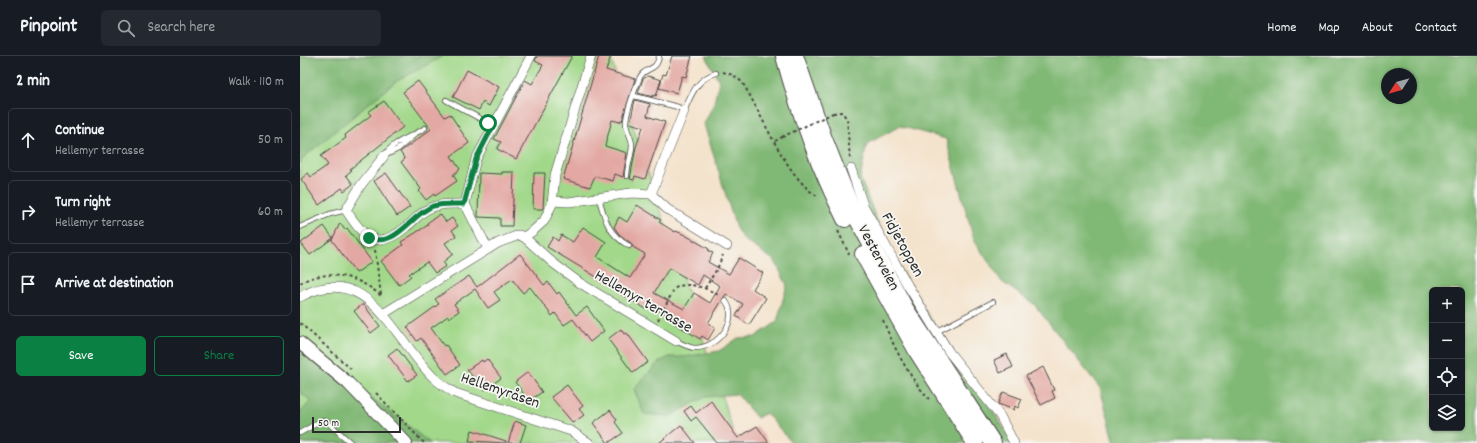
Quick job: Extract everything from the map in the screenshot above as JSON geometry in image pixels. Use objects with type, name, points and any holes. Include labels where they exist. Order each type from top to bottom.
[{"type":"highway","name":"Vesterveien","points":[[784,56],[800,112],[815,151],[845,218],[875,278],[975,443]]},
{"type":"highway","name":"Vesterveien","points":[[795,56],[823,136],[851,207],[864,233],[905,308],[993,443]]},
{"type":"street","points":[[488,249],[464,204],[476,159],[531,56]]},
{"type":"street","points":[[300,297],[320,289],[334,287],[345,288],[357,292],[369,300],[383,314],[509,237],[519,235],[524,237],[533,231],[544,221],[552,201],[554,175],[591,56]]},
{"type":"street","points":[[651,194],[684,111]]},
{"type":"street","points":[[384,156],[361,185],[346,210],[359,230],[369,238],[376,240],[394,236],[433,206],[464,204]]},
{"type":"street","name":"Fidjetoppen","points":[[851,169],[868,213],[936,332],[958,364],[993,405],[1014,443]]},
{"type":"street","points":[[552,201],[569,202],[631,193],[651,194],[667,209],[726,249]]},
{"type":"street","name":"Hellemyr terrasse","points":[[524,237],[580,283],[676,342]]},
{"type":"street","name":"Hellemyråsen","points":[[383,314],[422,365],[443,386],[455,393],[570,431],[589,443]]},
{"type":"street","points":[[300,343],[348,383],[406,443]]},
{"type":"lane","points":[[627,176],[632,144],[626,122],[642,74],[658,64],[659,56]]},
{"type":"lane","points":[[634,96],[678,107],[684,111],[694,89],[709,75],[716,73]]},
{"type":"lane","points":[[446,100],[488,123],[494,124]]},
{"type":"lane","points":[[384,156],[398,149],[425,128]]},
{"type":"lane","points":[[599,198],[611,232],[618,239],[629,246]]},
{"type":"lane","points":[[300,227],[330,214],[346,210]]},
{"type":"lane","name":"Hellemyr terrasse","points":[[676,342],[695,348],[716,342],[730,319],[729,305],[725,300]]},
{"type":"lane","points":[[936,332],[993,302]]},
{"type":"lane","points":[[300,433],[319,422],[326,421],[351,443]]},
{"type":"path","points":[[716,73],[730,73],[742,82],[790,167],[807,189],[817,196],[821,195]]},
{"type":"path","points":[[775,141],[833,113],[842,112],[847,119],[851,169]]},
{"type":"path","points":[[376,240],[374,245],[383,314]]},
{"type":"path","points":[[705,288],[717,269],[726,249]]},
{"type":"path","points":[[654,328],[674,289],[678,286],[683,285],[705,288],[725,300]]},
{"type":"green space","points":[[300,56],[610,56],[737,443],[300,443]]},
{"type":"green space","points":[[300,56],[443,56],[395,82],[304,157],[300,164]]},
{"type":"green space","points":[[706,56],[1477,56],[1477,443],[1115,443],[1100,388],[1034,304],[1002,282],[974,240],[946,139],[900,126],[867,144],[860,178],[886,243],[918,300],[1014,443],[792,443],[766,413],[757,418],[737,394],[705,397],[670,416],[644,414],[634,389],[659,362],[669,357],[684,357],[719,351],[738,338],[755,337],[777,322],[787,285],[775,261],[743,239],[736,228],[704,124],[714,103],[719,81]]},
{"type":"green space","points":[[300,340],[430,443],[300,443],[300,413],[311,401],[300,392]]},
{"type":"building","points":[[537,56],[572,56],[516,159],[497,149],[501,142],[494,139],[525,80],[532,84],[543,65],[535,61]]},
{"type":"building","points":[[599,56],[611,56],[606,70],[635,79],[622,121],[612,120],[605,146],[627,153],[623,177],[615,174],[613,181],[595,176],[590,187],[563,179]]},
{"type":"building","points":[[672,56],[692,56],[686,77],[682,76],[677,93],[659,88],[663,74],[666,75]]},
{"type":"building","points":[[467,70],[499,87],[489,106],[483,102],[479,110],[453,97]]},
{"type":"building","points":[[648,76],[661,80],[656,96],[653,95],[653,97],[638,93],[643,79]]},
{"type":"building","points":[[418,81],[445,117],[450,114],[469,143],[451,156],[460,169],[453,175],[457,181],[435,196],[434,194],[426,200],[419,191],[421,189],[401,162],[405,159],[400,152],[431,129],[403,92]]},
{"type":"building","points":[[635,100],[650,104],[647,116],[665,122],[645,179],[635,176],[634,180],[630,179],[636,147],[643,127],[630,123]]},
{"type":"building","points":[[384,101],[403,127],[350,169],[352,170],[346,175],[353,184],[344,191],[342,188],[319,205],[301,179],[308,173],[311,177],[328,165],[321,156],[346,138],[345,135],[371,115],[368,112]]},
{"type":"building","points":[[502,172],[514,172],[512,226],[500,226],[500,218],[478,217],[479,173],[502,174]]},
{"type":"building","points":[[386,173],[410,207],[397,216],[374,181]]},
{"type":"building","points":[[534,173],[545,173],[543,209],[533,209]]},
{"type":"building","points":[[637,205],[661,220],[659,222],[675,232],[676,231],[685,235],[709,249],[708,251],[713,253],[708,262],[729,274],[739,258],[763,273],[753,289],[766,298],[749,325],[736,316],[743,304],[726,294],[708,323],[715,328],[708,340],[702,336],[700,339],[674,323],[676,320],[655,308],[648,306],[646,309],[620,293],[622,289],[607,280],[605,282],[547,247],[553,237],[558,241],[561,235],[573,242],[583,227],[606,242],[597,257],[630,278],[645,254],[633,247],[631,243],[619,234],[614,227],[619,217],[627,222]],"holes":[[[669,268],[698,285],[703,275],[720,286],[710,303],[694,293],[684,309],[654,293]]]},
{"type":"building","points":[[440,214],[446,222],[452,218],[458,226],[452,230],[456,236],[445,243],[453,254],[443,262],[446,266],[435,273],[427,262],[409,274],[411,276],[399,285],[381,261],[403,245],[401,242],[428,225],[427,223]]},
{"type":"building","points":[[340,223],[345,230],[347,228],[372,262],[356,273],[332,240]]},
{"type":"building","points":[[324,226],[333,238],[310,255],[301,243]]},
{"type":"building","points":[[520,254],[544,285],[548,282],[557,294],[559,292],[576,315],[587,307],[604,331],[590,342],[573,319],[564,325],[555,313],[552,316],[530,287],[523,293],[512,279],[494,292],[500,300],[488,308],[475,289],[454,304],[459,311],[449,318],[448,316],[431,328],[444,346],[446,345],[460,365],[447,374],[421,338],[417,341],[407,327],[439,304],[435,299],[469,276],[477,287]]},
{"type":"building","points":[[363,304],[380,326],[371,333],[354,311]]},
{"type":"building","points":[[621,329],[624,334],[627,333],[648,362],[633,373],[608,339]]},
{"type":"building","points":[[397,348],[417,375],[408,381],[388,355]]},
{"type":"building","points":[[1007,354],[1013,367],[1000,373],[994,360]]},
{"type":"building","points":[[487,359],[501,378],[485,390],[467,370],[482,360],[483,362]]},
{"type":"building","points":[[1043,367],[1054,390],[1052,391],[1055,398],[1041,405],[1026,376]]},
{"type":"building","points":[[528,372],[542,392],[529,401],[515,382]]},
{"type":"building","points":[[567,385],[583,406],[579,409],[584,415],[573,423],[551,397]]},
{"type":"building","points":[[1003,392],[1022,399],[1018,408],[1015,406],[1014,410],[998,404]]},
{"type":"building","points":[[711,401],[738,438],[757,426],[769,443],[717,443],[696,417],[691,421],[684,411],[691,406],[696,413]]},
{"type":"building","points":[[610,410],[617,420],[615,422],[623,433],[608,443],[593,423]]},
{"type":"building","points":[[515,421],[526,425],[520,443],[508,443]]},
{"type":"building","points":[[681,425],[695,443],[659,443]]},
{"type":"building","points":[[472,430],[506,441],[506,443],[469,441]]},
{"type":"route","points":[[369,238],[384,240],[394,236],[433,206],[464,204],[469,192],[470,179],[476,159],[494,124],[488,123]]}]
